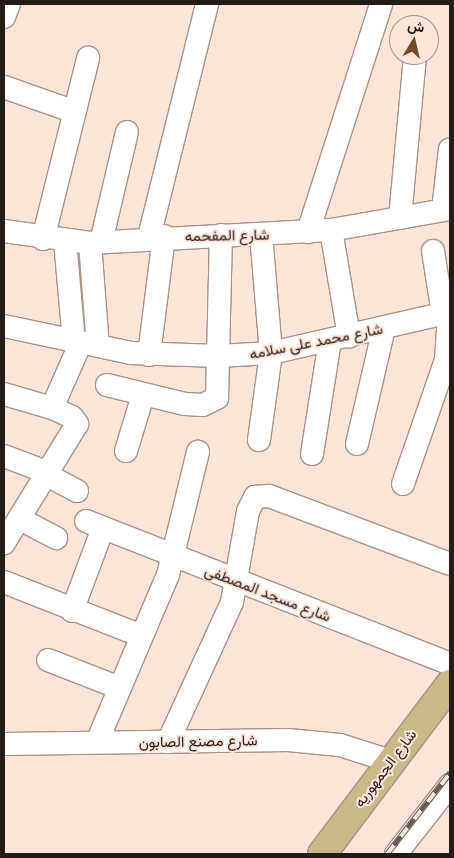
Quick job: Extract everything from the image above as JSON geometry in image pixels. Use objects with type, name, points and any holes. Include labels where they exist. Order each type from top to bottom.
[{"type":"main road","name":"شارع الجمهوريه","points":[[331,853],[390,761],[450,684]]},
{"type":"main road","name":"شارع الجمهوريه","points":[[331,853],[450,712]]},
{"type":"street","points":[[4,17],[9,4]]},
{"type":"street","points":[[149,355],[156,237],[206,4]]},
{"type":"street","points":[[308,232],[381,4]]},
{"type":"street","points":[[84,343],[54,240],[75,112],[88,58]]},
{"type":"street","points":[[400,218],[414,65]]},
{"type":"street","points":[[4,87],[75,112]]},
{"type":"street","points":[[52,408],[84,343],[95,243],[126,132]]},
{"type":"street","points":[[447,210],[450,149]]},
{"type":"street","name":"شارع المفحمه","points":[[4,231],[54,240],[95,243],[156,237],[331,230],[447,210]]},
{"type":"street","points":[[312,454],[339,338],[331,230]]},
{"type":"street","points":[[259,440],[271,353],[261,234]]},
{"type":"street","points":[[106,385],[185,404],[211,402],[219,391],[221,235]]},
{"type":"street","points":[[402,484],[446,360],[447,313],[433,251]]},
{"type":"street","name":"شارع محمد على سلامه","points":[[4,326],[149,355],[220,356],[271,353],[447,313]]},
{"type":"street","points":[[357,444],[384,328]]},
{"type":"street","points":[[4,394],[52,408],[72,417],[76,424],[48,474],[10,528],[56,538]]},
{"type":"street","points":[[126,451],[143,395]]},
{"type":"street","points":[[96,742],[142,636],[173,556],[198,452]]},
{"type":"street","points":[[4,456],[48,474],[77,491]]},
{"type":"street","points":[[168,742],[237,581],[248,511],[256,497],[277,498],[450,564]]},
{"type":"street","name":"شارع مسجد المصطفى","points":[[72,612],[94,525],[450,664]]},
{"type":"street","points":[[4,582],[72,612],[142,636]]},
{"type":"street","points":[[48,660],[120,688]]},
{"type":"street","name":"شارع مصنع الصابون","points":[[4,744],[314,741],[390,761]]},
{"type":"street","points":[[396,854],[446,798]]},
{"type":"railway","points":[[387,854],[450,773]]}]
